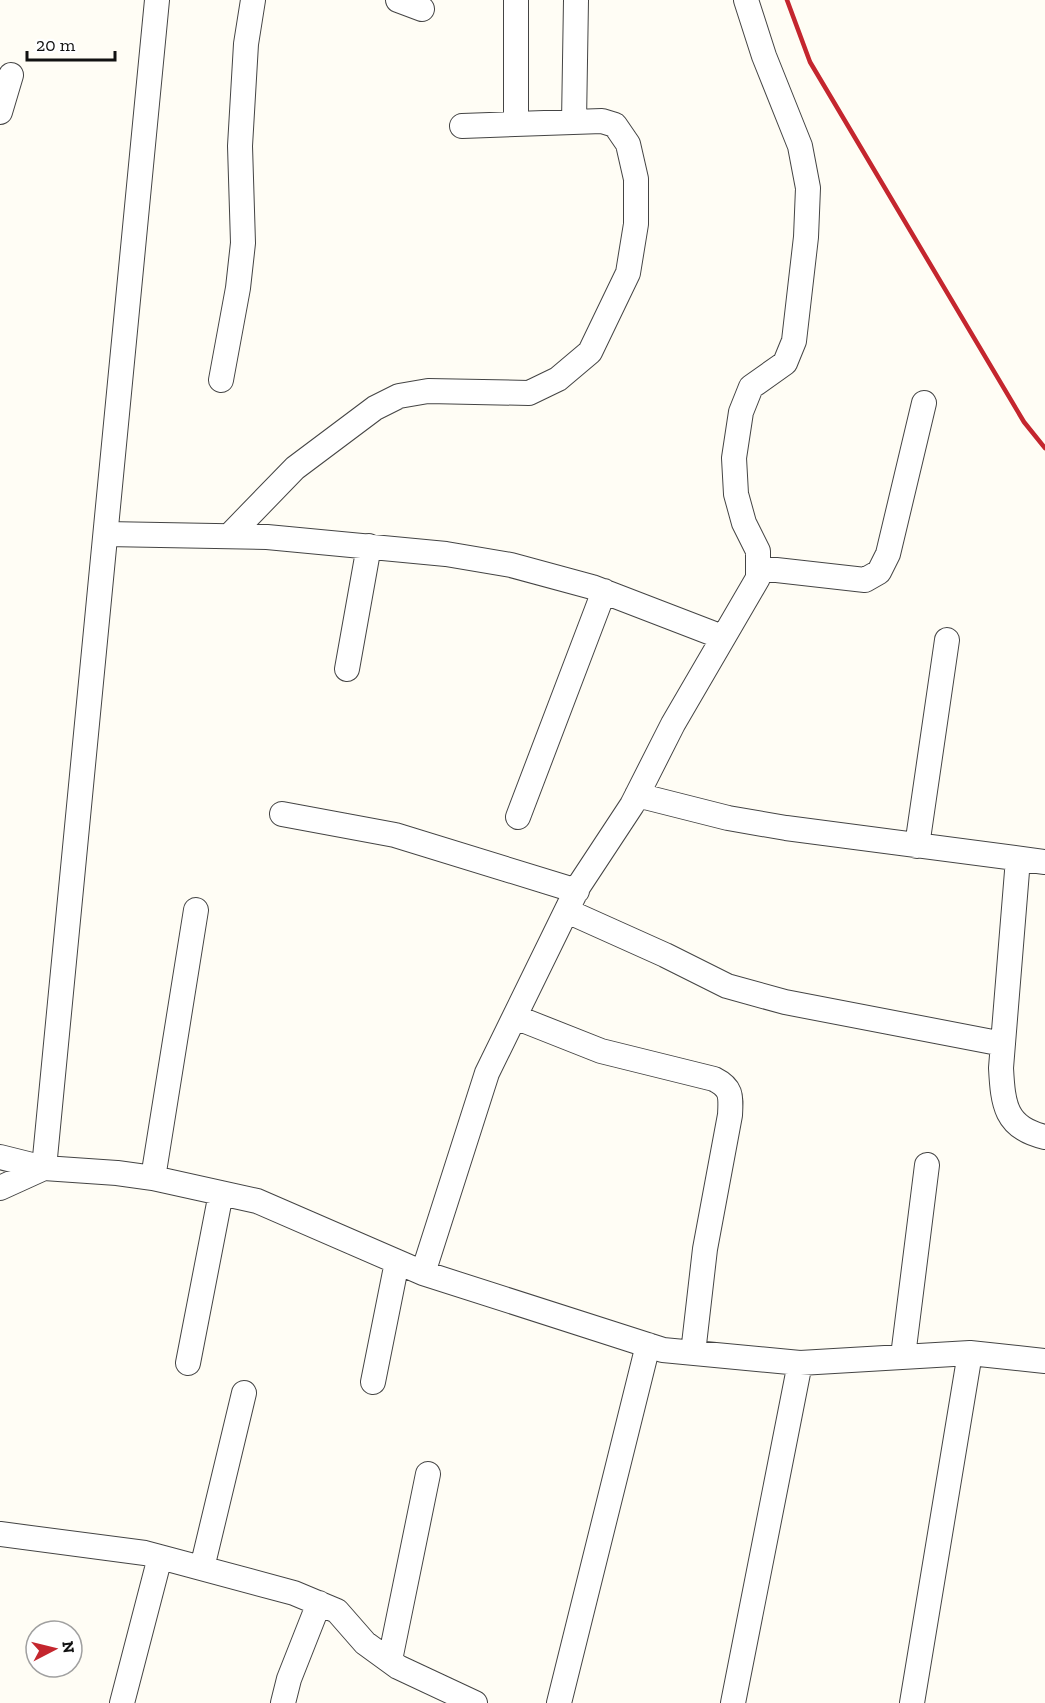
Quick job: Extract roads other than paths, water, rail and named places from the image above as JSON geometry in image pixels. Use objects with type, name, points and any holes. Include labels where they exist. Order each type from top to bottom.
[{"type":"street","points":[[44,1168],[158,0]]},
{"type":"street","points":[[221,380],[238,288],[243,243],[240,146],[246,44],[252,0]]},
{"type":"street","points":[[398,0],[422,9]]},
{"type":"street","points":[[516,0],[516,124]]},
{"type":"street","points":[[574,122],[576,0]]},
{"type":"street","points":[[423,1273],[487,1073],[572,901],[637,795],[673,724],[758,578],[758,551],[744,523],[736,494],[734,458],[741,412],[748,392],[751,387],[785,363],[794,341],[806,237],[808,188],[800,146],[764,56],[746,0]]},
{"type":"street","points":[[0,112],[11,75]]},
{"type":"street","points":[[229,536],[295,468],[383,404],[399,396],[428,391],[529,393],[558,379],[590,352],[628,273],[636,224],[636,179],[628,144],[615,125],[602,121],[462,126]]},
{"type":"street","points":[[758,568],[865,580],[879,572],[888,554],[924,403]]},
{"type":"street","points":[[106,534],[267,537],[447,554],[511,565],[604,591],[722,637]]},
{"type":"street","points":[[347,669],[369,546]]},
{"type":"street","points":[[518,817],[604,591]]},
{"type":"street","points":[[917,846],[947,640]]},
{"type":"street","points":[[637,795],[728,818],[786,828],[1045,862]]},
{"type":"street","points":[[282,814],[395,835],[572,901],[665,955],[727,986],[785,1002],[1003,1044]]},
{"type":"street","points":[[1018,859],[1001,1068],[1003,1100],[1012,1121],[1029,1134],[1045,1137]]},
{"type":"street","points":[[153,1178],[196,910]]},
{"type":"street","points":[[515,1017],[600,1051],[714,1079],[728,1089],[731,1097],[730,1115],[705,1249],[693,1353]]},
{"type":"street","points":[[0,1157],[44,1168],[153,1178],[257,1201],[423,1273],[663,1350],[800,1363],[970,1353],[1045,1361]]},
{"type":"street","points":[[903,1356],[927,1165]]},
{"type":"street","points":[[0,1188],[44,1168]]},
{"type":"street","points":[[188,1363],[221,1193]]},
{"type":"street","points":[[373,1382],[397,1262]]},
{"type":"street","points":[[559,1703],[648,1345]]},
{"type":"street","points":[[912,1703],[970,1353]]},
{"type":"street","points":[[733,1703],[800,1363]]},
{"type":"street","points":[[202,1568],[244,1393]]},
{"type":"street","points":[[390,1660],[428,1474]]},
{"type":"street","points":[[0,1534],[145,1553],[294,1593],[337,1611],[365,1643],[398,1667],[475,1703]]},
{"type":"street","points":[[122,1703],[160,1557]]},
{"type":"street","points":[[283,1703],[289,1679],[319,1603]]},
{"type":"railway","points":[[787,0],[810,62],[1024,422],[1045,448]]}]
